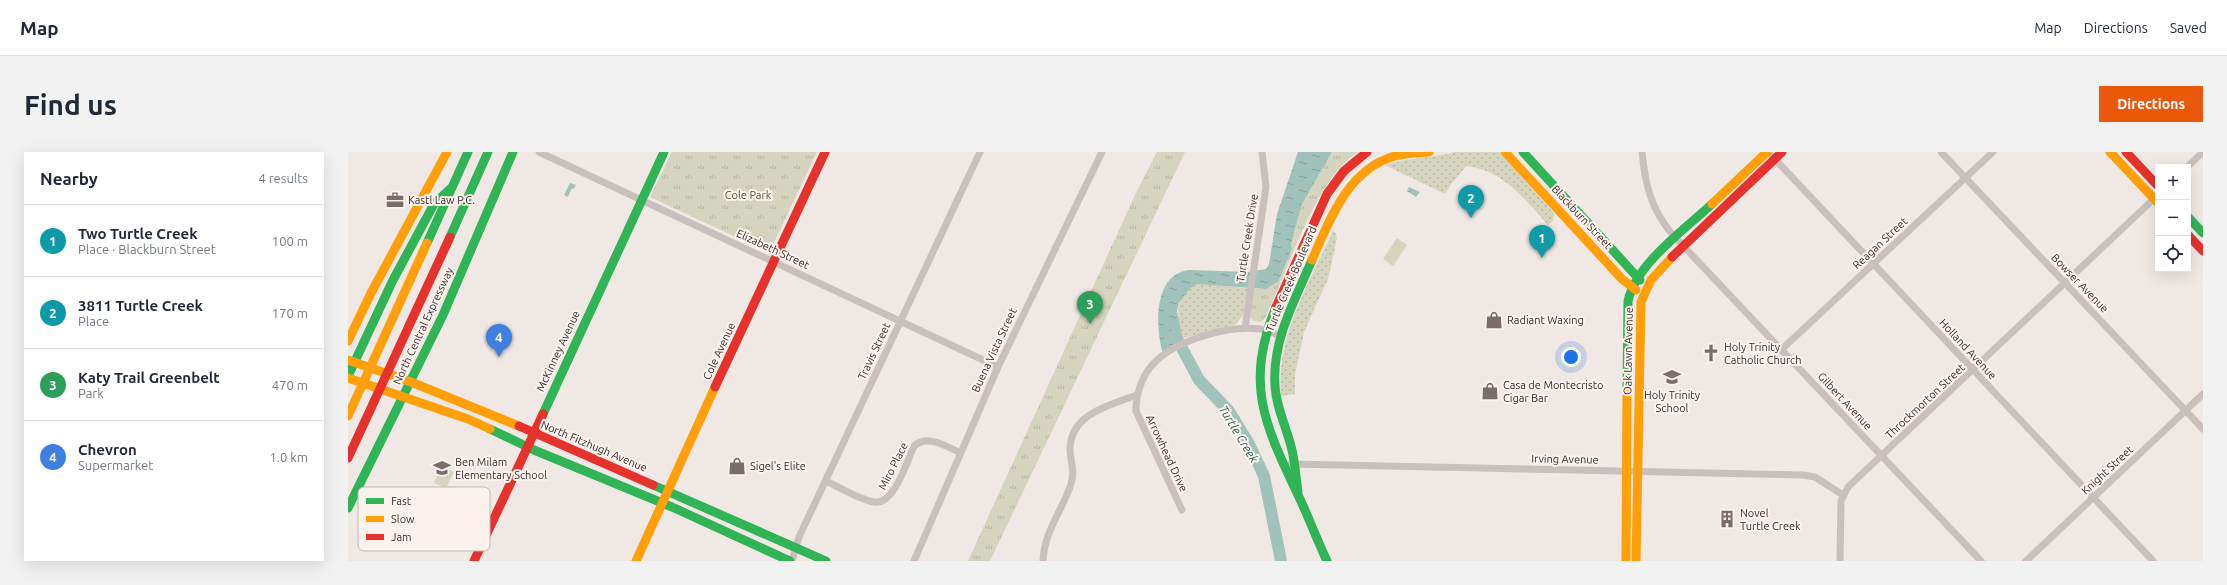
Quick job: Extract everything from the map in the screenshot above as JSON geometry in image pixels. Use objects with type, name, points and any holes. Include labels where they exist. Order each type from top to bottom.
[{"type":"main road","points":[[348,341],[385,263],[424,197],[447,152]]},
{"type":"main road","points":[[348,416],[468,152]]},
{"type":"main road","name":"North Central Expressway","points":[[348,458],[419,307],[488,152]]},
{"type":"main road","name":"North Central Expressway","points":[[359,487],[443,315],[514,152]]},
{"type":"main road","name":"McKinney Avenue","points":[[490,527],[664,152]]},
{"type":"main road","name":"Cole Avenue","points":[[636,561],[667,490],[825,152]]},
{"type":"main road","name":"Turtle Creek Boulevard","points":[[1327,561],[1282,464],[1265,420],[1262,406],[1259,371],[1267,331],[1317,215],[1338,177],[1350,164],[1367,152]]},
{"type":"main road","name":"Turtle Creek Boulevard","points":[[1299,498],[1296,464],[1277,404],[1274,371],[1280,336],[1329,221],[1347,189],[1368,169],[1396,156],[1429,152]]},
{"type":"main road","name":"Blackburn Street","points":[[1506,152],[1567,219],[1631,286],[1642,295]]},
{"type":"main road","name":"Blackburn Street","points":[[1523,152],[1636,277],[1647,285]]},
{"type":"main road","name":"Oak Lawn Avenue","points":[[1626,561],[1628,471],[1628,301],[1631,286],[1636,277],[1644,268],[1767,152]]},
{"type":"main road","name":"Oak Lawn Avenue","points":[[1636,561],[1640,315],[1642,295],[1647,285],[1683,246],[1782,152]]},
{"type":"main road","points":[[2110,152],[2155,197]]},
{"type":"main road","points":[[2126,152],[2155,183]]},
{"type":"main road","points":[[454,185],[434,204],[393,280],[348,377],[461,417],[527,447],[662,503],[791,561]]},
{"type":"main road","points":[[1567,219],[1576,211]]},
{"type":"main road","points":[[1317,215],[1329,221]]},
{"type":"main road","points":[[2191,220],[2203,233]]},
{"type":"main road","points":[[2189,236],[2203,252]]},
{"type":"main road","name":"North Fitzhugh Avenue","points":[[348,360],[401,378],[533,433],[667,490],[826,561]]},
{"type":"main road","points":[[1627,380],[1639,380]]},
{"type":"main road","points":[[1262,406],[1277,404]]},
{"type":"main road","name":"North Central Expressway","points":[[348,508],[358,488]]},
{"type":"main road","name":"McKinney Avenue","points":[[474,561],[479,551]]},
{"type":"street","name":"Elizabeth Street","points":[[539,152],[998,367]]},
{"type":"street","name":"Travis Street","points":[[791,561],[826,481],[980,152]]},
{"type":"street","name":"Buena Vista Street","points":[[914,561],[959,452],[998,367],[1102,152]]},
{"type":"street","name":"Turtle Creek Drive","points":[[1245,328],[1266,186],[1262,152]]},
{"type":"street","name":"Gilbert Avenue","points":[[1642,152],[1649,196],[1662,222],[1981,561]]},
{"type":"street","name":"Holland Avenue","points":[[1767,152],[1974,370],[2152,561]]},
{"type":"street","name":"Bowser Avenue","points":[[1941,152],[2203,429]]},
{"type":"street","name":"Reagan Street","points":[[1781,350],[1993,152]]},
{"type":"street","points":[[2190,164],[2203,152]]},
{"type":"street","name":"Throckmorton Street","points":[[1843,495],[1848,487],[2065,283],[2156,200]]},
{"type":"street","points":[[1117,403],[1128,404],[1136,408],[1137,395],[1143,380],[1154,363],[1189,341],[1245,328],[1267,331],[1280,336]]},
{"type":"street","name":"Knight Street","points":[[2026,561],[2203,394]]},
{"type":"street","points":[[1043,561],[1046,537],[1071,484],[1073,475],[1070,452],[1073,433],[1082,421],[1092,412],[1137,395]]},
{"type":"street","name":"Arrowhead Drive","points":[[1136,408],[1182,510]]},
{"type":"street","name":"Miro Place","points":[[826,481],[873,502],[883,502],[891,496],[914,446],[918,442],[923,440],[933,441],[959,452]]},
{"type":"street","name":"Irving Avenue","points":[[1282,464],[1810,476],[1843,495]]},
{"type":"street","points":[[1840,561],[1843,495]]},
{"type":"green space","name":"Cole Park","points":[[672,152],[817,152],[771,249],[768,252],[650,197]]},
{"type":"green space","points":[[1157,152],[1185,152],[990,561],[968,561],[1135,195]]},
{"type":"green space","points":[[1332,152],[1358,152],[1343,165],[1329,183],[1316,204],[1293,252],[1265,318],[1261,322],[1254,321],[1250,318],[1253,289],[1266,289],[1292,249],[1291,244],[1302,203]]},
{"type":"green space","points":[[1454,152],[1499,152],[1554,213],[1553,221],[1548,225],[1531,205],[1512,187],[1491,173],[1479,169],[1466,166],[1445,194],[1385,165],[1394,162]]},
{"type":"green space","points":[[747,215],[764,223],[760,232],[743,224]]},
{"type":"green space","points":[[1333,231],[1336,233],[1337,238],[1328,279],[1304,332],[1295,375],[1295,394],[1281,396],[1281,374],[1289,331],[1296,311]]},
{"type":"green space","points":[[1397,238],[1407,245],[1393,266],[1383,259]]},
{"type":"green space","points":[[1197,284],[1248,288],[1244,314],[1236,324],[1183,338],[1178,315],[1180,300],[1189,288]]},
{"type":"green space","points":[[442,466],[454,472],[446,487],[434,483]]},
{"type":"water","points":[[1298,152],[1332,152],[1302,204],[1291,244],[1292,249],[1278,282],[1266,289],[1197,284],[1189,289],[1179,303],[1177,311],[1183,340],[1163,354],[1160,343],[1158,316],[1160,303],[1163,291],[1169,281],[1178,273],[1190,270],[1248,272],[1266,269],[1269,264],[1277,214]]},
{"type":"water","points":[[570,183],[576,185],[574,189],[572,188],[568,197],[564,195]]},
{"type":"water","points":[[1409,187],[1420,192],[1416,197],[1407,191]]},
{"type":"waterway","name":"Turtle Creek","points":[[1175,335],[1199,380],[1228,410],[1249,444],[1264,476],[1281,561]]},
{"type":"traffic: fast","points":[[427,243],[468,152]]},
{"type":"traffic: fast","points":[[450,237],[488,152]]},
{"type":"traffic: fast","points":[[358,487],[443,315],[513,152]]},
{"type":"traffic: fast","points":[[543,414],[664,152]]},
{"type":"traffic: fast","points":[[1523,152],[1640,280]]},
{"type":"traffic: fast","points":[[348,376],[393,280],[434,204],[450,189]]},
{"type":"traffic: fast","points":[[1627,388],[1628,301],[1633,287],[1641,274],[1662,248],[1712,204]]},
{"type":"traffic: fast","points":[[2191,220],[2203,233]]},
{"type":"traffic: fast","points":[[1298,492],[1292,450],[1276,393],[1275,368],[1277,352],[1286,321],[1312,260]]},
{"type":"traffic: fast","points":[[1276,307],[1266,335],[1261,359],[1260,382],[1263,404],[1268,426],[1327,561]]},
{"type":"traffic: fast","points":[[490,429],[534,450],[672,507],[790,561]]},
{"type":"traffic: fast","points":[[653,485],[826,561]]},
{"type":"traffic: fast","points":[[348,508],[358,488]]},
{"type":"traffic: slow","points":[[348,341],[371,293],[447,152]]},
{"type":"traffic: slow","points":[[1312,260],[1326,228],[1343,198],[1353,184],[1365,172],[1379,163],[1395,156],[1429,152]]},
{"type":"traffic: slow","points":[[1505,152],[1622,279],[1636,290]]},
{"type":"traffic: slow","points":[[1712,204],[1767,152]]},
{"type":"traffic: slow","points":[[2110,152],[2155,200]]},
{"type":"traffic: slow","points":[[348,416],[427,243]]},
{"type":"traffic: slow","points":[[1636,561],[1641,302],[1651,280],[1672,257]]},
{"type":"traffic: slow","points":[[348,360],[411,382],[519,426]]},
{"type":"traffic: slow","points":[[348,378],[468,419],[490,429]]},
{"type":"traffic: slow","points":[[636,561],[715,387]]},
{"type":"traffic: slow","points":[[1626,561],[1627,388]]},
{"type":"traffic: jam","points":[[715,387],[825,152]]},
{"type":"traffic: jam","points":[[1276,307],[1327,194],[1344,171],[1367,152]]},
{"type":"traffic: jam","points":[[1672,257],[1782,152]]},
{"type":"traffic: jam","points":[[2126,152],[2155,183]]},
{"type":"traffic: jam","points":[[2189,236],[2203,251]]},
{"type":"traffic: jam","points":[[348,458],[450,237]]},
{"type":"traffic: jam","points":[[490,527],[543,414]]},
{"type":"traffic: jam","points":[[519,426],[653,485]]},
{"type":"traffic: jam","points":[[474,561],[479,551]]},
{"type":"place","name":"Kastl Law P.C.","points":[[395,200]]},
{"type":"place","name":"3811 Turtle Creek","points":[[1471,218]]},
{"type":"place","name":"Two Turtle Creek","points":[[1542,258]]},
{"type":"place","name":"Radiant Waxing","points":[[1494,320]]},
{"type":"place","name":"Katy Trail Greenbelt","points":[[1090,324]]},
{"type":"place","name":"Holy Trinity Catholic Church","points":[[1711,353]]},
{"type":"place","name":"Chevron","points":[[499,357]]},
{"type":"place","name":"Holy Trinity School","points":[[1672,377]]},
{"type":"place","name":"Casa de Montecristo Cigar Bar","points":[[1490,391]]},
{"type":"place","name":"Sigel's Elite","points":[[737,466]]},
{"type":"place","name":"Ben Milam Elementary School","points":[[442,468]]},
{"type":"place","name":"Novel Turtle Creek","points":[[1727,519]]}]
